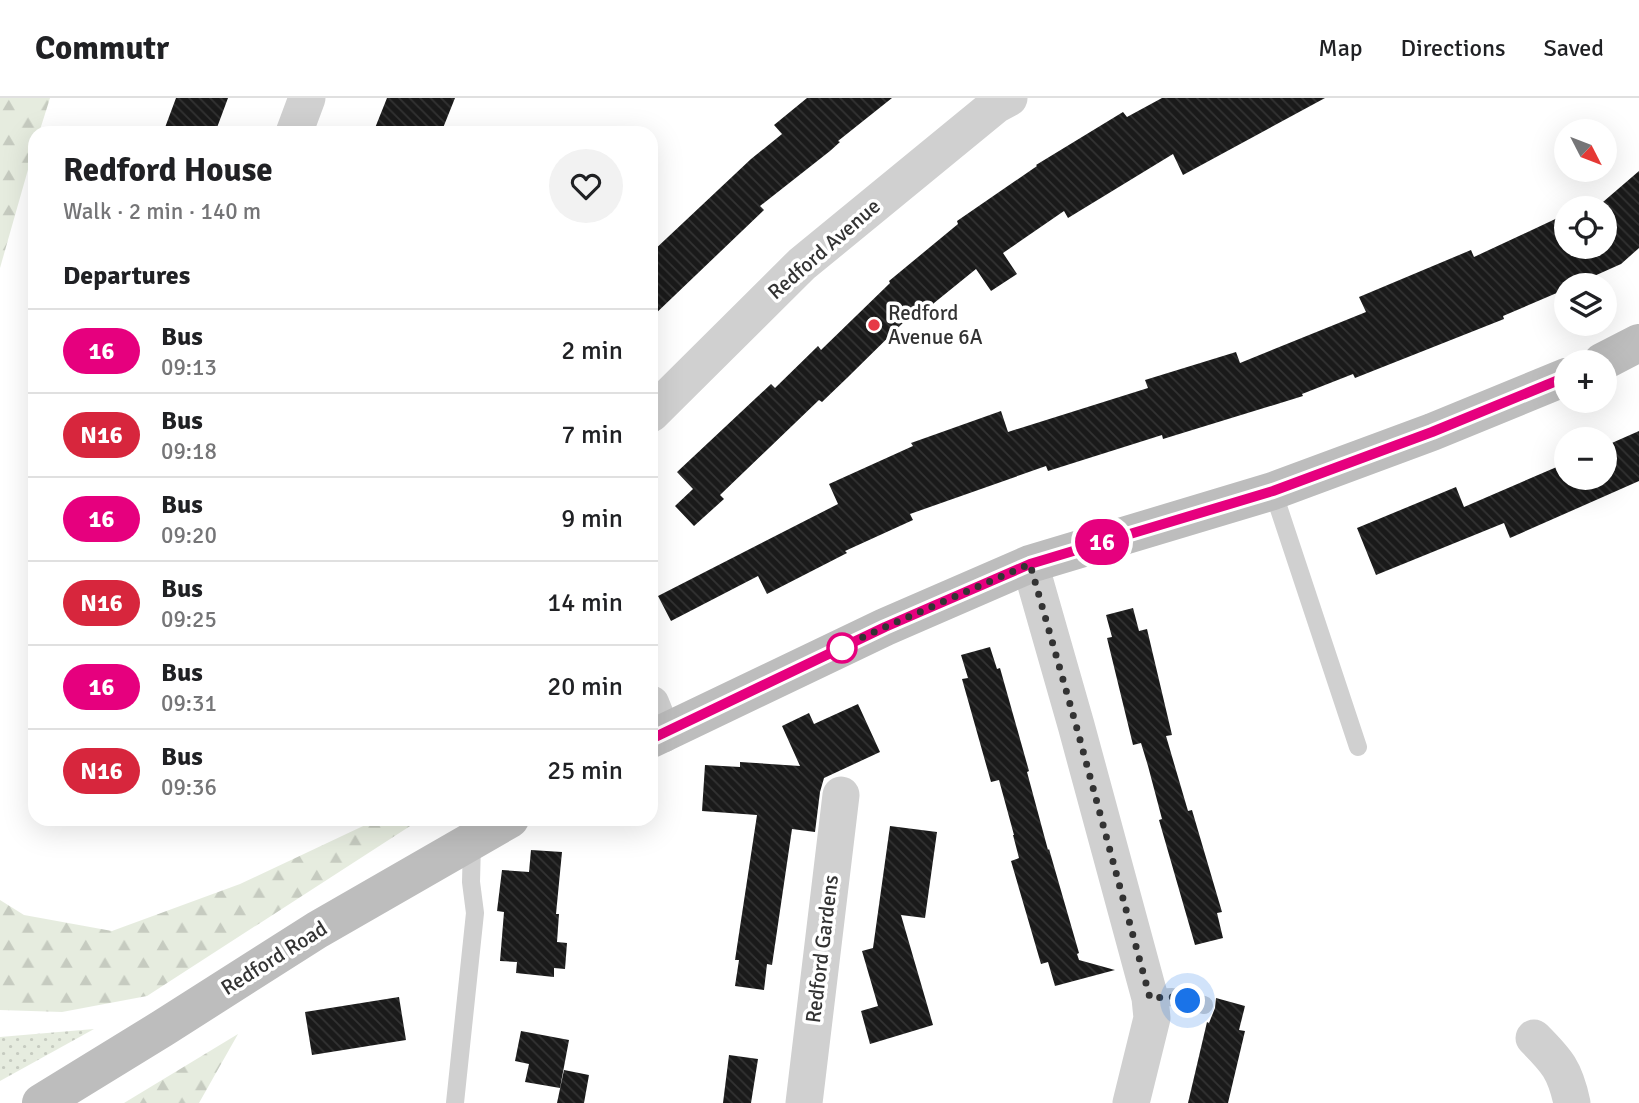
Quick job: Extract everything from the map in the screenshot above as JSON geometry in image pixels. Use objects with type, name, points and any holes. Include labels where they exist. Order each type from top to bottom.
[{"type":"main road","points":[[1617,354],[1639,343]]},
{"type":"main road","points":[[658,724],[1030,564],[1273,491],[1432,432],[1554,382]]},
{"type":"main road","name":"Redford Road","points":[[41,1103],[317,930],[498,826]]},
{"type":"street","points":[[297,126],[307,98]]},
{"type":"street","name":"Redford Avenue","points":[[658,407],[802,264],[999,100]]},
{"type":"street","points":[[1030,564],[1150,998],[1152,1018],[1131,1103]]},
{"type":"street","name":"Redford Gardens","points":[[804,1103],[843,795]]},
{"type":"street","points":[[1534,1038],[1556,1060],[1568,1084],[1572,1103]]},
{"type":"lane","points":[[1273,491],[1358,747]]},
{"type":"lane","points":[[455,1103],[475,913],[471,882],[472,842]]},
{"type":"lane","points":[[1150,998],[1172,997],[1204,1005]]},
{"type":"green space","points":[[0,98],[50,98],[41,126],[28,126],[28,170],[0,268]]},
{"type":"green space","points":[[363,826],[410,826],[147,996],[62,1012],[0,1010],[0,900],[24,915],[112,931],[240,884]]},
{"type":"green space","points":[[94,1029],[0,1081],[0,1037]]},
{"type":"green space","points":[[238,1034],[199,1103],[124,1103]]},
{"type":"building","points":[[176,98],[228,98],[218,126],[166,126]]},
{"type":"building","points":[[387,98],[455,98],[444,126],[376,126]]},
{"type":"building","points":[[807,98],[892,98],[760,206],[764,210],[658,311],[658,246],[751,159],[782,134],[774,125]]},
{"type":"building","points":[[1162,98],[1325,98],[1183,175],[1173,154],[1068,218],[1064,211],[1003,253],[1017,274],[991,291],[976,269],[918,316],[914,312],[822,402],[819,400],[720,495],[724,499],[694,526],[675,506],[693,489],[677,472],[771,384],[775,388],[818,346],[821,350],[890,283],[889,281],[958,224],[957,221],[1036,165],[1123,112],[1127,117]]},
{"type":"building","points":[[1639,171],[1639,248],[1621,264],[1601,273],[1554,273],[1554,294],[1503,316],[1504,319],[1355,378],[1353,374],[1302,394],[1303,396],[1163,439],[1162,435],[1048,471],[1046,466],[910,514],[913,520],[845,551],[847,553],[767,594],[758,576],[671,621],[658,596],[838,504],[829,484],[913,446],[911,443],[1001,411],[1008,432],[1148,388],[1145,380],[1236,352],[1240,363],[1366,312],[1359,297],[1471,250],[1474,257],[1554,220],[1554,259],[1617,259],[1617,196],[1610,196]]},
{"type":"building","points":[[1639,431],[1639,481],[1510,538],[1504,523],[1376,575],[1357,528],[1456,487],[1464,507],[1554,468],[1554,490],[1617,490],[1617,441]]},
{"type":"building","points":[[1133,608],[1139,631],[1147,629],[1172,735],[1166,736],[1188,811],[1192,810],[1222,912],[1217,913],[1223,938],[1195,945],[1159,820],[1162,819],[1141,743],[1133,745],[1107,638],[1112,637],[1106,615]]},
{"type":"building","points":[[990,647],[997,669],[1000,668],[1079,960],[1115,970],[1055,986],[1048,962],[1041,964],[1011,861],[1019,858],[999,780],[991,782],[962,679],[968,678],[961,655]]},
{"type":"building","points":[[858,704],[880,752],[824,778],[815,832],[792,829],[772,965],[767,964],[764,990],[735,986],[739,960],[735,960],[757,815],[702,811],[705,765],[740,767],[740,762],[800,766],[782,726],[809,713],[814,724]]},
{"type":"building","points":[[890,826],[937,832],[925,918],[901,915],[933,1025],[870,1044],[861,1011],[878,1006],[862,951],[873,948]]},
{"type":"building","points":[[531,850],[562,852],[556,914],[559,914],[557,942],[567,943],[565,969],[554,968],[554,977],[516,973],[517,962],[500,961],[504,912],[497,911],[502,870],[529,872]]},
{"type":"building","points":[[399,997],[406,1040],[312,1055],[305,1012]]},
{"type":"building","points":[[1216,998],[1245,1006],[1239,1030],[1245,1031],[1228,1103],[1188,1103],[1207,1022],[1209,1023],[1215,1008]]},
{"type":"building","points":[[521,1031],[569,1040],[560,1088],[525,1082],[529,1064],[515,1061]]},
{"type":"building","points":[[729,1055],[758,1059],[751,1103],[723,1103]]},
{"type":"building","points":[[564,1070],[589,1075],[584,1103],[557,1103]]},
{"type":"bus line","name":"16","points":[[658,736],[885,627],[1030,564],[1273,491],[1432,432],[1554,382]]},
{"type":"place","name":"Redford Avenue 6A","points":[[874,325]]},
{"type":"route","points":[[842,648],[835,650],[1030,564],[1150,998],[1172,997],[1188,1001]]}]
